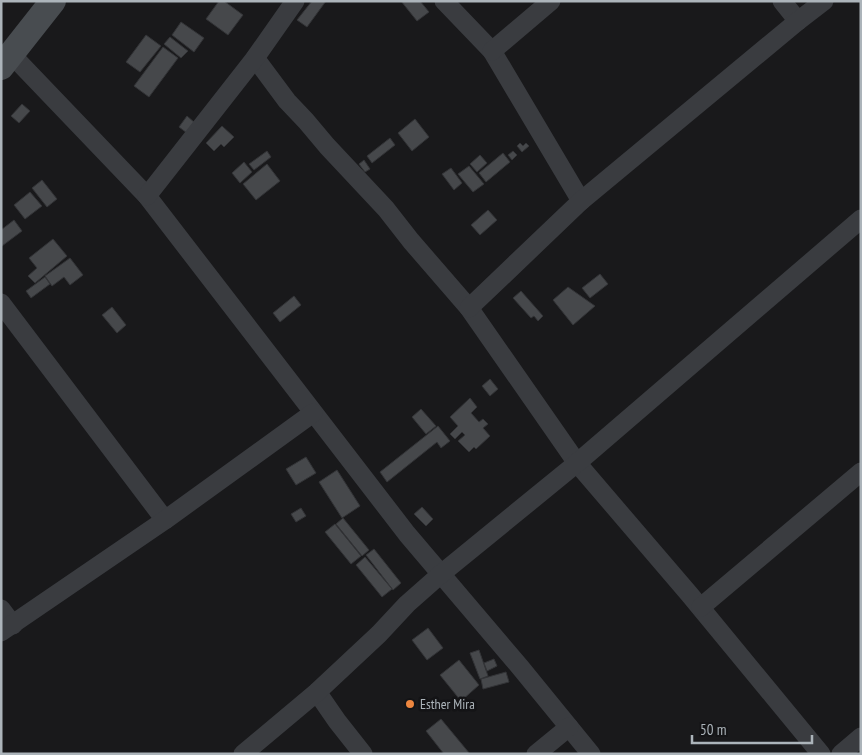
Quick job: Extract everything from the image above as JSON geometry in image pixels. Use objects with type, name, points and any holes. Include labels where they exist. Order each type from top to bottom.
[{"type":"main road","points":[[7,61],[53,1]]},
{"type":"street","points":[[147,196],[255,58],[295,1]]},
{"type":"street","points":[[444,1],[492,51],[581,201]]},
{"type":"street","points":[[492,51],[551,1]]},
{"type":"street","points":[[782,1],[798,21]]},
{"type":"street","points":[[469,308],[581,201],[824,1]]},
{"type":"street","points":[[255,58],[287,101],[386,209],[416,248],[469,308],[577,464],[701,607],[821,754]]},
{"type":"street","points":[[7,61],[147,196],[407,534],[591,754]]},
{"type":"street","points":[[243,754],[317,692],[407,604],[441,574],[577,464],[861,219]]},
{"type":"street","points":[[1,303],[165,520]]},
{"type":"street","points":[[1,609],[7,629],[165,520],[313,413]]},
{"type":"street","points":[[701,607],[861,472]]},
{"type":"street","points":[[317,692],[363,754]]},
{"type":"street","points":[[536,754],[569,727]]},
{"type":"street","points":[[841,754],[861,737]]},
{"type":"building","points":[[219,1],[224,1],[243,15],[228,35],[206,19]]},
{"type":"building","points":[[312,1],[326,1],[307,27],[297,20]]},
{"type":"building","points":[[401,1],[420,1],[429,12],[417,21]]},
{"type":"building","points":[[181,22],[204,38],[194,52],[172,35]]},
{"type":"building","points":[[146,35],[161,46],[140,72],[126,62]]},
{"type":"building","points":[[170,37],[188,51],[181,58],[164,44]]},
{"type":"building","points":[[163,47],[178,58],[149,97],[134,86]]},
{"type":"building","points":[[22,104],[30,111],[19,123],[11,116]]},
{"type":"building","points":[[187,116],[195,123],[187,133],[179,127]]},
{"type":"building","points":[[415,119],[429,137],[412,151],[398,133]]},
{"type":"building","points":[[222,126],[234,137],[224,147],[221,144],[214,151],[206,143]]},
{"type":"building","points":[[390,138],[395,145],[372,163],[367,156]]},
{"type":"building","points":[[520,143],[523,146],[526,143],[529,146],[522,152],[517,146]]},
{"type":"building","points":[[267,151],[271,157],[254,170],[249,164]]},
{"type":"building","points":[[513,151],[517,155],[512,160],[508,155]]},
{"type":"building","points":[[503,153],[510,162],[486,182],[479,173]]},
{"type":"building","points":[[480,155],[487,163],[477,172],[470,164]]},
{"type":"building","points":[[364,160],[370,169],[365,172],[359,164]]},
{"type":"building","points":[[244,162],[252,172],[240,183],[232,173]]},
{"type":"building","points":[[267,164],[280,181],[256,200],[243,184]]},
{"type":"building","points":[[469,166],[484,184],[473,192],[458,174]]},
{"type":"building","points":[[451,168],[462,183],[454,190],[442,174]]},
{"type":"building","points":[[42,180],[57,199],[47,207],[32,188]]},
{"type":"building","points":[[30,192],[42,206],[25,219],[14,205]]},
{"type":"building","points":[[488,210],[497,220],[480,235],[471,225]]},
{"type":"building","points":[[14,220],[22,231],[2,246],[1,230]]},
{"type":"building","points":[[53,239],[67,256],[35,283],[28,276],[37,268],[29,258]]},
{"type":"building","points":[[70,258],[83,275],[70,285],[64,277],[52,286],[45,276]]},
{"type":"building","points":[[600,274],[608,284],[590,298],[582,288]]},
{"type":"building","points":[[45,277],[50,284],[31,298],[26,291]]},
{"type":"building","points":[[568,287],[595,306],[573,325],[553,300]]},
{"type":"building","points":[[521,291],[543,316],[538,321],[534,316],[531,318],[513,298]]},
{"type":"building","points":[[294,296],[301,305],[280,322],[273,313]]},
{"type":"building","points":[[112,307],[126,325],[117,333],[102,315]]},
{"type":"building","points":[[490,379],[498,389],[490,396],[482,386]]},
{"type":"building","points":[[470,398],[477,407],[471,413],[479,422],[483,419],[488,424],[483,428],[490,436],[476,449],[474,447],[469,452],[458,441],[465,435],[462,432],[455,439],[450,434],[458,426],[450,417]]},
{"type":"building","points":[[421,409],[436,426],[426,434],[412,417]]},
{"type":"building","points":[[438,426],[450,441],[441,448],[437,442],[387,482],[380,472]]},
{"type":"building","points":[[306,457],[316,473],[296,485],[286,469]]},
{"type":"building","points":[[337,470],[360,506],[342,518],[319,482]]},
{"type":"building","points":[[422,507],[433,519],[426,526],[414,514]]},
{"type":"building","points":[[301,508],[306,516],[296,522],[291,514]]},
{"type":"building","points":[[343,518],[369,550],[362,556],[336,524]]},
{"type":"building","points":[[335,524],[361,556],[351,564],[325,532]]},
{"type":"building","points":[[374,549],[401,583],[393,590],[366,555]]},
{"type":"building","points":[[365,557],[392,589],[382,597],[356,565]]},
{"type":"building","points":[[428,628],[443,648],[427,660],[412,640]]},
{"type":"building","points":[[479,650],[488,676],[480,679],[470,653]]},
{"type":"building","points":[[494,659],[497,666],[487,671],[484,663]]},
{"type":"building","points":[[459,660],[479,685],[461,701],[440,675]]},
{"type":"building","points":[[506,672],[509,682],[483,689],[481,679]]},
{"type":"building","points":[[441,719],[470,754],[444,754],[426,731]]},
{"type":"place","name":"Esther Mira","points":[[410,704]]}]
